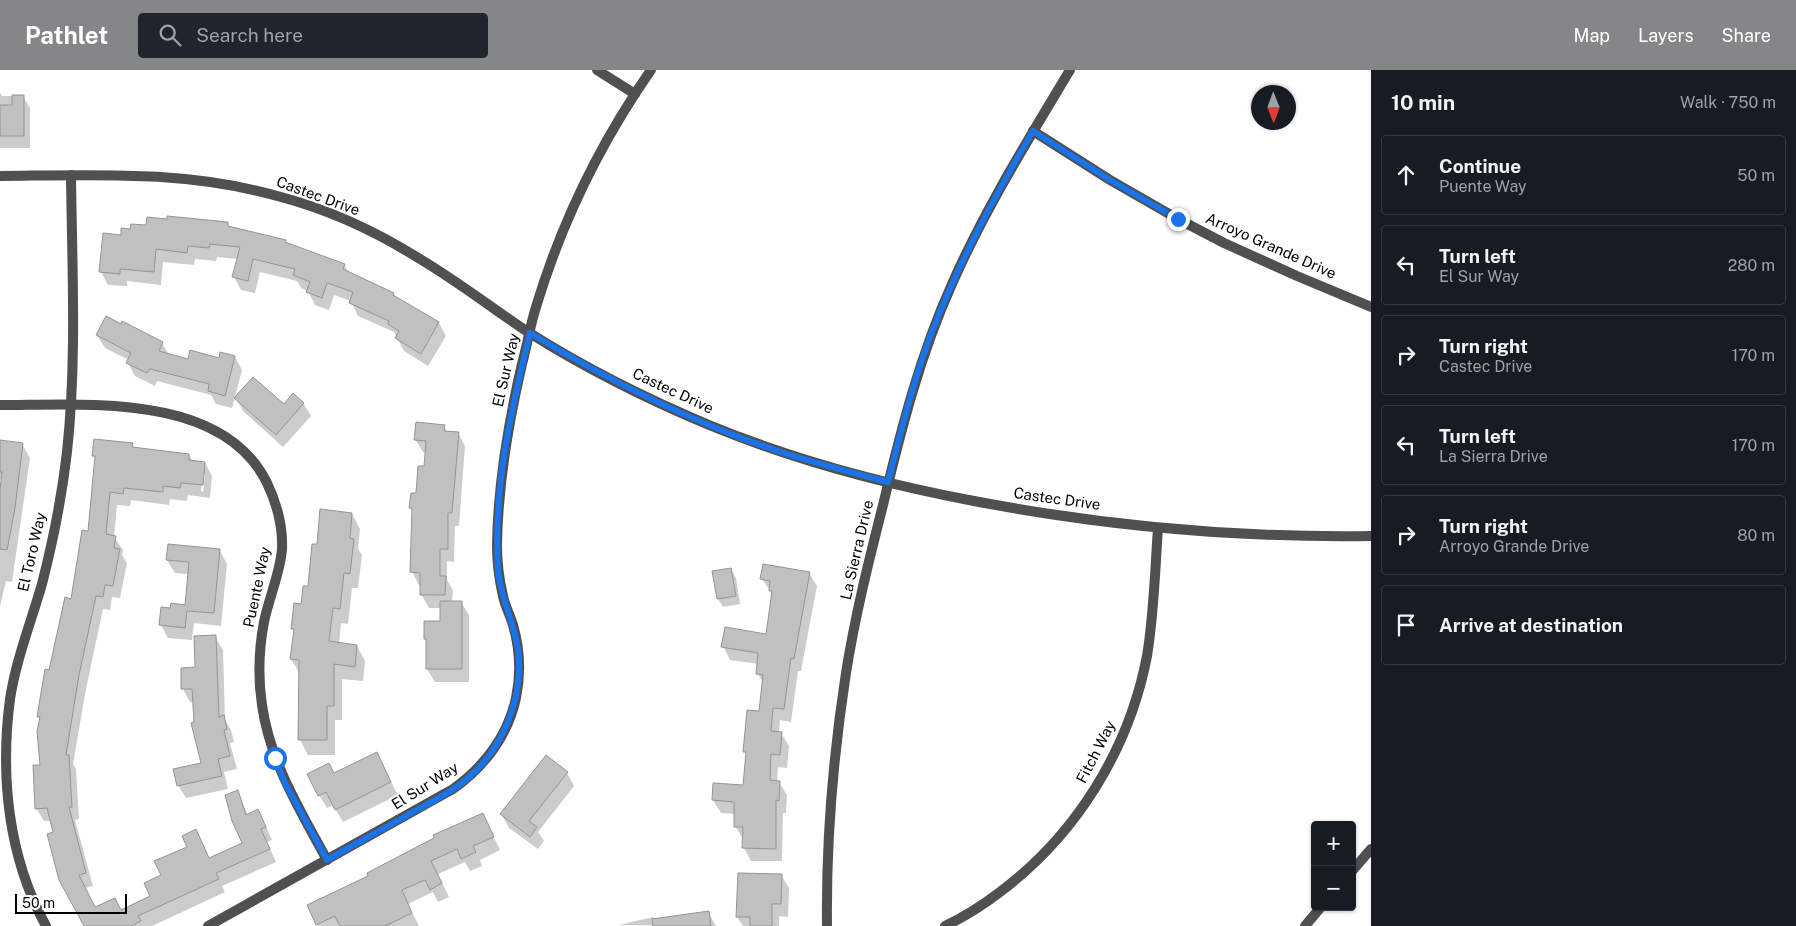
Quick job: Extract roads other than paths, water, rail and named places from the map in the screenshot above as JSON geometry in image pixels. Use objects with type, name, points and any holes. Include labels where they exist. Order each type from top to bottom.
[{"type":"street","points":[[598,70],[635,94]]},
{"type":"street","name":"El Sur Way","points":[[208,926],[454,789],[464,782],[490,755],[504,734],[513,710],[519,675],[518,650],[513,625],[502,593],[498,571],[499,501],[503,456],[511,412],[535,309],[551,261],[575,204],[602,149],[651,70]]},
{"type":"street","name":"La Sierra Drive","points":[[826,926],[829,824],[835,747],[846,671],[861,594],[910,399],[932,334],[951,286],[973,239],[1003,182],[1070,70]]},
{"type":"street","name":"Arroyo Grande Drive","points":[[1033,131],[1110,180],[1224,243],[1296,276],[1371,307]]},
{"type":"street","name":"El Toro Way","points":[[46,926],[25,879],[14,844],[7,808],[4,772],[5,734],[16,670],[42,583],[57,518],[67,453],[73,354],[71,175]]},
{"type":"street","name":"Castec Drive","points":[[0,176],[148,175],[187,178],[225,184],[282,197],[319,209],[355,224],[423,260],[530,333],[597,372],[711,426],[770,448],[830,467],[888,482],[1009,508],[1075,518],[1158,528],[1275,536],[1371,536]]},
{"type":"street","name":"Puente Way","points":[[0,406],[71,405],[123,407],[166,414],[197,422],[227,437],[244,451],[264,477],[274,497],[280,518],[282,540],[278,573],[264,623],[260,650],[262,705],[267,732],[285,783],[327,860]]},
{"type":"street","name":"Fitch Way","points":[[945,926],[984,904],[1016,880],[1045,853],[1071,824],[1100,780],[1119,745],[1133,709],[1147,655],[1158,528]]},
{"type":"street","points":[[1356,866],[1371,849]]},
{"type":"street","points":[[1305,926],[1318,911]]}]
